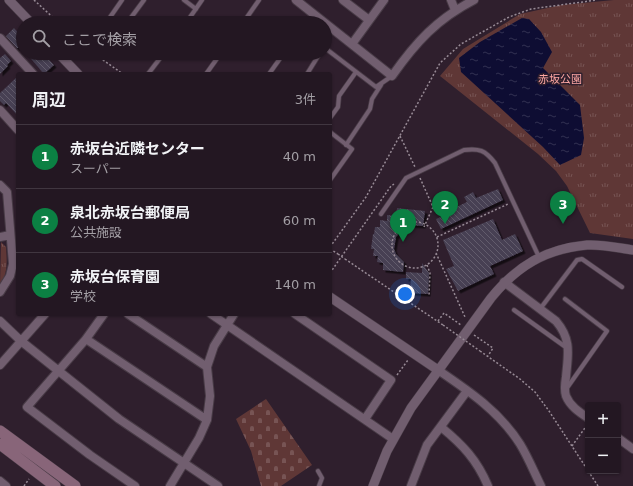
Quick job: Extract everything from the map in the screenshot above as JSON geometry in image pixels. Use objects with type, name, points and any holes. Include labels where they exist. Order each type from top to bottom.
[{"type":"main road","points":[[0,431],[75,486]]},
{"type":"main road","points":[[0,444],[55,486]]},
{"type":"street","points":[[9,0],[24,16]]},
{"type":"street","points":[[296,0],[316,16]]},
{"type":"street","points":[[343,0],[369,20]]},
{"type":"street","points":[[352,44],[384,0]]},
{"type":"street","points":[[451,0],[455,10]]},
{"type":"street","points":[[332,29],[392,76],[408,53],[422,37],[455,10],[474,0]]},
{"type":"street","points":[[0,38],[16,55]]},
{"type":"street","points":[[20,60],[31,72]]},
{"type":"street","points":[[65,60],[76,72]]},
{"type":"street","points":[[0,110],[16,128]]},
{"type":"street","points":[[0,185],[7,192],[13,264],[10,276],[0,292]]},
{"type":"street","points":[[0,237],[10,235]]},
{"type":"street","points":[[373,486],[387,451],[411,408],[490,298],[504,282],[523,266],[539,257],[560,250],[588,245],[633,250]]},
{"type":"street","points":[[504,282],[562,327],[569,349],[565,394],[575,408],[585,416]]},
{"type":"street","points":[[332,297],[482,401],[520,444],[541,486]]},
{"type":"street","points":[[0,365],[43,316]]},
{"type":"street","points":[[103,316],[86,339],[27,407],[90,455],[135,486]]},
{"type":"street","points":[[131,316],[207,367]]},
{"type":"street","points":[[214,316],[394,439]]},
{"type":"street","points":[[170,486],[207,420],[210,396],[207,367],[214,346],[233,316]]},
{"type":"street","points":[[298,316],[391,380],[365,419]]},
{"type":"street","points":[[0,321],[21,341],[119,419],[218,486]]},
{"type":"street","points":[[86,339],[207,420]]},
{"type":"street","points":[[411,486],[428,445],[467,391]]},
{"type":"street","points":[[441,427],[458,441],[471,455],[484,475],[488,486]]},
{"type":"street","points":[[621,440],[633,449]]},
{"type":"street","points":[[0,481],[6,486]]},
{"type":"lane","points":[[111,16],[122,0]]},
{"type":"lane","points":[[132,16],[144,0]]},
{"type":"lane","points":[[184,0],[196,9]]},
{"type":"lane","points":[[191,16],[202,0]]},
{"type":"lane","points":[[248,16],[260,0]]},
{"type":"lane","points":[[332,53],[376,87],[392,76]]},
{"type":"lane","points":[[150,72],[159,60]]},
{"type":"lane","points":[[207,72],[216,60]]},
{"type":"lane","points":[[270,72],[279,60]]},
{"type":"lane","points":[[308,72],[316,60]]},
{"type":"lane","points":[[332,114],[338,107],[339,96],[356,72]]},
{"type":"lane","points":[[346,144],[370,109],[372,99],[381,83]]},
{"type":"lane","points":[[332,134],[352,149],[332,177]]},
{"type":"lane","points":[[381,214],[406,178],[464,150],[473,149],[482,151],[489,155],[495,163],[539,257]]},
{"type":"lane","points":[[540,309],[577,260],[582,259],[622,288]]},
{"type":"lane","points":[[565,299],[607,331],[565,390]]},
{"type":"lane","points":[[514,310],[569,349]]},
{"type":"lane","points":[[318,472],[322,478],[319,486]]},
{"type":"path","points":[[34,0],[51,16]]},
{"type":"path","points":[[332,245],[366,197],[440,63],[461,44],[509,17],[531,9],[597,0]]},
{"type":"path","points":[[103,60],[120,72]]},
{"type":"path","points":[[400,135],[433,207],[425,226]]},
{"type":"path","points":[[332,270],[391,186],[406,178]]},
{"type":"path","points":[[437,237],[513,201]]},
{"type":"path","points":[[417,222],[430,228],[437,237],[438,244],[436,253],[427,265],[415,268],[403,265],[394,255],[392,241],[398,229],[404,224],[417,222]]},
{"type":"path","points":[[332,250],[488,356],[535,392],[598,486]]},
{"type":"path","points":[[436,253],[465,317]]},
{"type":"path","points":[[427,265],[430,273],[429,296]]},
{"type":"path","points":[[438,321],[444,313],[461,325]]},
{"type":"path","points":[[474,335],[493,348],[488,356]]},
{"type":"path","points":[[391,380],[396,377],[409,358]]},
{"type":"path","points":[[572,446],[585,428]]},
{"type":"path","points":[[24,486],[30,478]]},
{"type":"green space","name":"赤坂公園","points":[[614,0],[633,0],[633,239],[590,233],[567,186],[556,171],[538,154],[440,76],[463,49],[520,14],[561,5]]},
{"type":"green space","points":[[1,242],[6,247],[7,262],[6,272],[0,286]]},
{"type":"green space","points":[[266,399],[312,465],[281,486],[261,486],[251,451],[236,419]]},
{"type":"water","points":[[522,18],[529,19],[541,32],[552,52],[543,68],[580,105],[584,138],[581,155],[560,165],[543,147],[461,72],[459,58],[480,42]]},
{"type":"building","points":[[14,28],[16,30],[16,47],[6,36]]},
{"type":"building","points":[[5,54],[11,61],[0,74],[0,58]]},
{"type":"building","points":[[32,60],[49,60],[54,65],[46,72],[42,72]]},
{"type":"building","points":[[16,78],[16,114],[6,103],[4,105],[0,101],[0,93]]},
{"type":"building","points":[[498,189],[503,200],[441,229],[436,219],[443,216],[442,214],[467,202],[464,197],[473,192],[476,198]]},
{"type":"building","points":[[397,208],[425,211],[423,226],[410,225],[404,227],[396,237],[394,249],[396,254],[404,262],[403,272],[383,270],[383,263],[377,262],[378,256],[373,256],[374,249],[371,249],[375,227],[380,227],[380,220],[387,221],[387,215],[396,216]]},
{"type":"building","points":[[493,219],[502,240],[515,234],[523,251],[490,266],[494,274],[458,291],[446,269],[454,266],[443,240]]},
{"type":"building","points":[[422,263],[429,273],[428,294],[410,293],[411,279],[406,279],[406,272],[422,273]]},
{"type":"place","name":"泉北赤坂台郵便局","points":[[445,224]]},
{"type":"place","name":"赤坂台保育園","points":[[563,224]]},
{"type":"place","name":"赤坂台近隣センター","points":[[403,242]]}]
